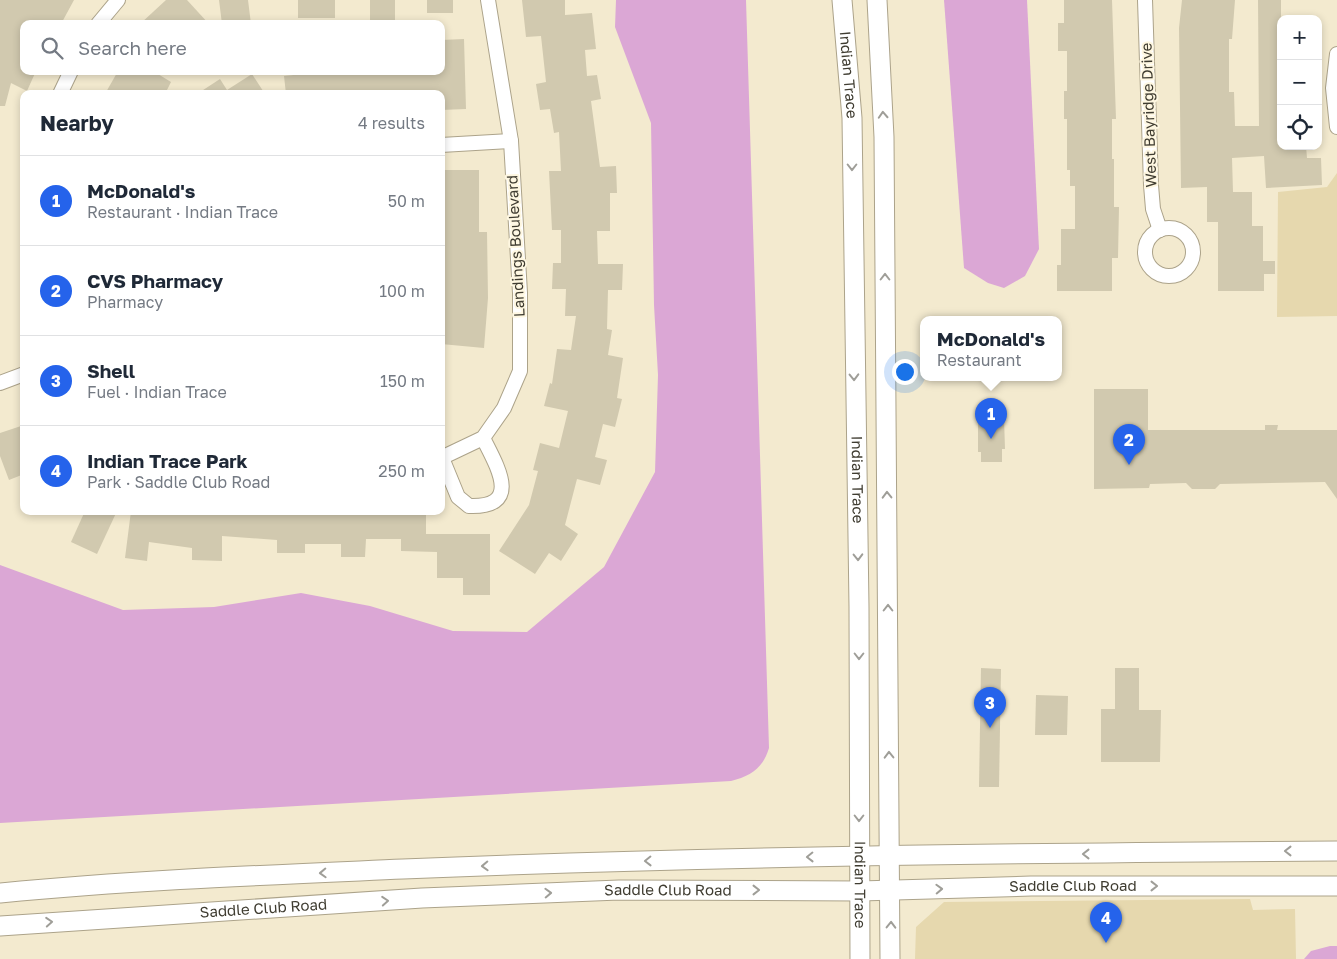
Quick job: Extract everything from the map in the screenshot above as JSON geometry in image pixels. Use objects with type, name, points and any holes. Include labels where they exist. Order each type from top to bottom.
[{"type":"street","points":[[101,20],[118,0]]},
{"type":"street","name":"Landings Boulevard","points":[[445,457],[483,438],[504,408],[520,371],[520,293],[511,141],[488,0]]},
{"type":"street","name":"Indian Trace","points":[[842,0],[852,118],[859,607],[860,959]]},
{"type":"street","name":"Indian Trace","points":[[877,0],[884,137],[890,959]]},
{"type":"street","name":"West Bayridge Drive","points":[[1145,0],[1151,185],[1153,209],[1160,230]]},
{"type":"street","points":[[1337,54],[1334,88],[1337,127]]},
{"type":"street","points":[[62,90],[69,75]]},
{"type":"street","points":[[445,145],[511,141]]},
{"type":"street","points":[[0,383],[20,376]]},
{"type":"street","points":[[445,465],[458,497],[469,506],[485,507],[496,502],[502,491],[502,476],[483,438]]},
{"type":"street","name":"Saddle Club Road","points":[[0,893],[196,878],[549,863],[859,856],[1337,851]]},
{"type":"street","name":"Saddle Club Road","points":[[0,926],[422,898],[610,890],[890,890],[1031,886],[1337,886]]},
{"type":"shaded area","points":[[616,0],[746,0],[769,748],[760,766],[745,777],[731,781],[0,823],[0,565],[123,610],[214,607],[301,593],[370,606],[453,631],[527,632],[604,567],[655,472],[658,375],[654,305],[651,123],[615,27]]},
{"type":"shaded area","points":[[944,0],[1027,0],[1039,249],[1025,276],[1004,288],[988,283],[964,268]]},
{"type":"shaded area","points":[[1337,173],[1337,316],[1277,317],[1278,192],[1327,187]]},
{"type":"shaded area","points":[[1250,899],[1253,910],[1295,909],[1296,959],[915,959],[916,927],[944,902]]},
{"type":"shaded area","points":[[1337,946],[1337,959],[1304,959],[1311,951]]},
{"type":"building","points":[[0,0],[74,0],[63,20],[20,20],[20,75],[34,75],[27,90],[11,83],[5,106],[0,106]]},
{"type":"building","points":[[166,0],[187,0],[205,20],[144,20]]},
{"type":"building","points":[[219,0],[248,0],[250,20],[222,20]]},
{"type":"building","points":[[298,0],[335,0],[335,18],[298,18]]},
{"type":"building","points":[[370,0],[395,0],[395,20],[370,20]]},
{"type":"building","points":[[427,0],[453,0],[453,13],[427,13]]},
{"type":"building","points":[[522,0],[565,0],[565,15],[592,13],[596,49],[585,50],[587,76],[597,75],[601,99],[591,101],[600,167],[616,166],[617,193],[610,193],[610,231],[597,231],[598,264],[623,264],[622,290],[608,290],[607,329],[612,330],[608,355],[623,358],[617,398],[622,399],[615,427],[603,424],[595,457],[607,460],[600,485],[577,479],[565,525],[578,534],[561,561],[549,553],[535,574],[499,551],[529,505],[538,471],[533,470],[540,443],[559,448],[568,411],[544,406],[550,383],[552,384],[557,349],[571,350],[576,316],[565,316],[566,289],[552,289],[553,263],[561,263],[561,230],[552,230],[549,171],[561,171],[559,132],[554,133],[550,109],[540,110],[536,84],[546,82],[541,36],[526,37]]},
{"type":"building","points":[[1064,0],[1112,0],[1116,119],[1112,119],[1112,159],[1114,159],[1114,207],[1119,207],[1118,258],[1112,258],[1112,291],[1057,291],[1057,265],[1061,265],[1061,229],[1075,229],[1075,186],[1070,186],[1070,170],[1067,170],[1067,119],[1064,119],[1064,91],[1067,91],[1067,51],[1058,51],[1058,23],[1064,23]]},
{"type":"building","points":[[1182,0],[1235,0],[1232,39],[1229,39],[1229,92],[1234,92],[1235,126],[1259,126],[1258,0],[1281,0],[1281,15],[1277,15],[1277,150],[1306,150],[1307,158],[1321,158],[1322,185],[1266,188],[1264,156],[1232,158],[1233,192],[1252,192],[1252,226],[1263,226],[1263,261],[1275,261],[1275,274],[1264,274],[1264,291],[1218,291],[1218,222],[1207,222],[1207,187],[1181,188],[1179,28]]},
{"type":"building","points":[[464,39],[466,109],[445,110],[445,90],[286,90],[284,76],[294,75],[445,75],[445,40]]},
{"type":"building","points":[[116,75],[160,75],[171,82],[167,90],[107,90]]},
{"type":"building","points":[[253,75],[262,90],[227,90]]},
{"type":"building","points":[[220,79],[227,90],[203,90]]},
{"type":"building","points":[[445,170],[479,170],[479,232],[487,232],[488,298],[484,348],[445,344]]},
{"type":"building","points":[[1094,389],[1148,389],[1148,430],[1265,430],[1265,425],[1278,425],[1277,430],[1337,430],[1337,499],[1325,482],[1220,484],[1215,489],[1192,489],[1186,483],[1150,484],[1149,488],[1094,489]]},
{"type":"building","points":[[978,415],[1004,418],[1005,449],[1002,449],[1002,462],[981,462],[981,452],[978,452]]},
{"type":"building","points":[[20,426],[20,476],[9,480],[0,456],[0,433]]},
{"type":"building","points":[[83,515],[115,515],[97,554],[71,542]]},
{"type":"building","points":[[130,515],[426,515],[426,534],[490,534],[490,595],[463,595],[463,578],[437,578],[437,552],[401,551],[401,539],[366,539],[365,557],[341,557],[341,544],[305,544],[305,553],[277,553],[277,540],[222,536],[222,561],[192,560],[192,548],[149,542],[147,561],[125,558]]},
{"type":"building","points":[[981,668],[1001,669],[999,787],[979,787]]},
{"type":"building","points":[[1115,668],[1139,668],[1139,710],[1161,710],[1160,762],[1101,762],[1101,709],[1115,709]]},
{"type":"building","points":[[1036,695],[1068,696],[1067,735],[1035,735]]},
{"type":"place","name":"McDonald's","points":[[991,439]]},
{"type":"place","name":"CVS Pharmacy","points":[[1129,465]]},
{"type":"place","name":"Shell","points":[[990,728]]},
{"type":"place","name":"Indian Trace Park","points":[[1106,943]]}]
